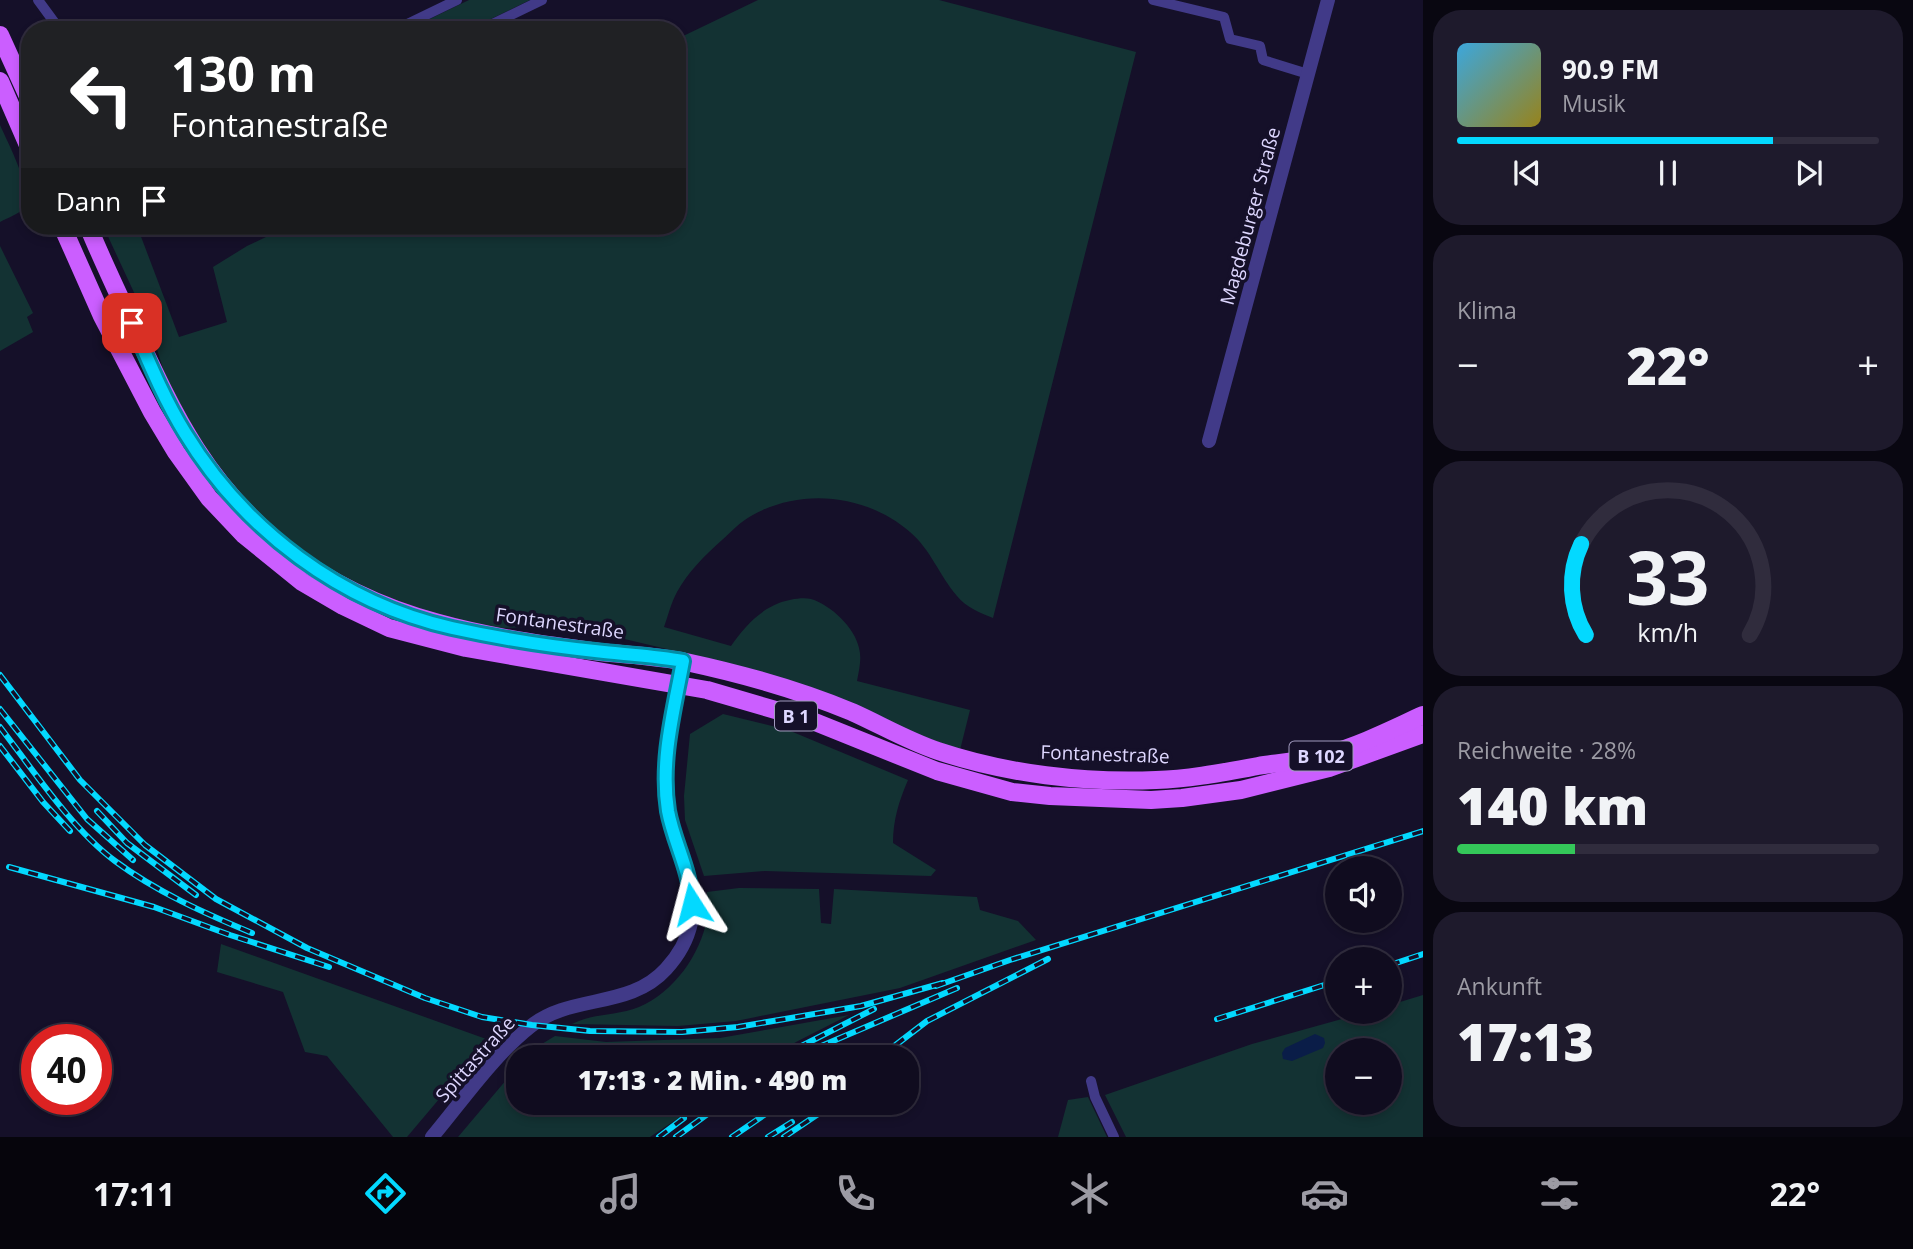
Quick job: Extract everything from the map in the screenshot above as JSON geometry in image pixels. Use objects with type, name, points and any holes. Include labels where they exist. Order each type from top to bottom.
[{"type":"main road","points":[[0,35],[21,81]]},
{"type":"main road","points":[[0,82],[21,130]]},
{"type":"main road","name":"Fontanestraße","points":[[66,235],[116,344],[176,453],[209,498],[227,518],[284,569],[343,606],[410,635],[466,649],[678,684],[730,696],[810,720],[937,771],[1012,792],[1076,798],[1182,798],[1241,789],[1329,768],[1423,734]]},
{"type":"main road","name":"Fontanestraße","points":[[92,235],[168,402],[191,444],[236,502],[268,533],[306,563],[356,593],[398,612],[431,622],[545,644],[644,654],[683,661],[813,697],[855,713],[918,744],[982,763],[1054,776],[1157,780],[1212,774],[1328,754],[1423,715]]},
{"type":"street","points":[[38,0],[53,21]]},
{"type":"street","points":[[414,21],[457,0]]},
{"type":"street","points":[[499,21],[542,0]]},
{"type":"street","points":[[1153,0],[1224,17],[1230,39],[1261,46],[1263,60],[1307,74]]},
{"type":"street","name":"Magdeburger Straße","points":[[1209,442],[1328,0]]},
{"type":"street","name":"Spittastraße","points":[[432,1137],[508,1047],[532,1025],[563,1009],[636,991],[653,982],[678,956],[691,921],[692,904],[690,877],[671,820],[667,798],[666,760],[683,661]]},
{"type":"street","points":[[1091,1081],[1095,1097],[1114,1137]]},
{"type":"green space","points":[[469,0],[530,0],[487,21],[426,21]]},
{"type":"green space","points":[[758,0],[939,0],[1136,52],[993,618],[961,600],[917,539],[893,519],[854,503],[812,498],[770,507],[736,527],[686,578],[675,596],[664,627],[731,646],[752,621],[771,606],[799,599],[819,602],[841,618],[857,640],[860,664],[857,681],[970,710],[960,750],[726,663],[599,633],[551,627],[495,628],[448,619],[356,585],[289,541],[250,505],[221,473],[181,411],[163,369],[151,329],[107,235],[140,235],[179,337],[227,322],[213,267],[270,235],[686,235],[686,35]]},
{"type":"green space","points":[[0,125],[21,174],[21,211],[0,222]]},
{"type":"green space","points":[[0,246],[33,313],[27,317],[33,332],[0,351]]},
{"type":"green space","points":[[723,714],[788,730],[908,780],[897,811],[893,843],[936,870],[931,876],[765,871],[704,876],[685,820],[684,796],[690,734]]},
{"type":"green space","points":[[739,888],[819,889],[821,923],[831,924],[834,889],[977,897],[980,910],[1018,921],[1036,940],[900,988],[736,1021],[678,1026],[572,1024],[639,1007],[663,992],[684,971],[704,933],[707,892]]},
{"type":"green space","points":[[221,944],[489,1040],[407,1137],[393,1137],[327,1056],[305,1052],[283,992],[217,972]]},
{"type":"green space","points":[[1423,995],[1423,1137],[1126,1137],[1105,1095],[1252,1044],[1325,1024],[1402,1024],[1402,1001]]},
{"type":"green space","points":[[849,1015],[791,1045],[540,1045],[555,1036],[606,1042],[720,1038]]},
{"type":"green space","points":[[506,1080],[506,1115],[683,1115],[650,1137],[458,1137]]},
{"type":"green space","points":[[1088,1097],[1107,1137],[1058,1137],[1068,1100]]},
{"type":"water","points":[[1315,1034],[1324,1038],[1325,1043],[1323,1048],[1292,1061],[1283,1059],[1285,1048]]},
{"type":"railway","points":[[0,675],[80,780],[145,845],[216,899],[307,948],[425,998],[482,1017],[590,1031],[682,1032],[738,1027],[861,1006],[943,983]]},
{"type":"railway","points":[[0,709],[87,819],[133,860]]},
{"type":"railway","points":[[0,727],[68,816],[99,848],[147,883],[252,933]]},
{"type":"railway","points":[[0,746],[43,802],[70,831]]},
{"type":"railway","points":[[97,811],[127,843],[196,895]]},
{"type":"railway","points":[[936,986],[1010,960],[1423,831]]},
{"type":"railway","points":[[9,867],[154,907],[329,967]]},
{"type":"railway","points":[[1402,961],[1423,954]]},
{"type":"railway","points":[[896,1045],[927,1021],[1048,959]]},
{"type":"railway","points":[[1217,1019],[1325,985]]},
{"type":"railway","points":[[824,1045],[957,988]]},
{"type":"railway","points":[[804,1045],[874,1009]]},
{"type":"railway","points":[[676,1137],[706,1115]]},
{"type":"railway","points":[[732,1137],[764,1115]]},
{"type":"railway","points":[[784,1137],[817,1115]]},
{"type":"railway","points":[[659,1137],[684,1118]]},
{"type":"railway","points":[[768,1137],[792,1122]]},
{"type":"route","points":[[132,323],[168,402],[203,462],[254,520],[288,550],[325,576],[398,612],[451,628],[545,644],[644,654],[683,661],[668,743],[666,780],[669,813],[690,877],[692,904]]}]
